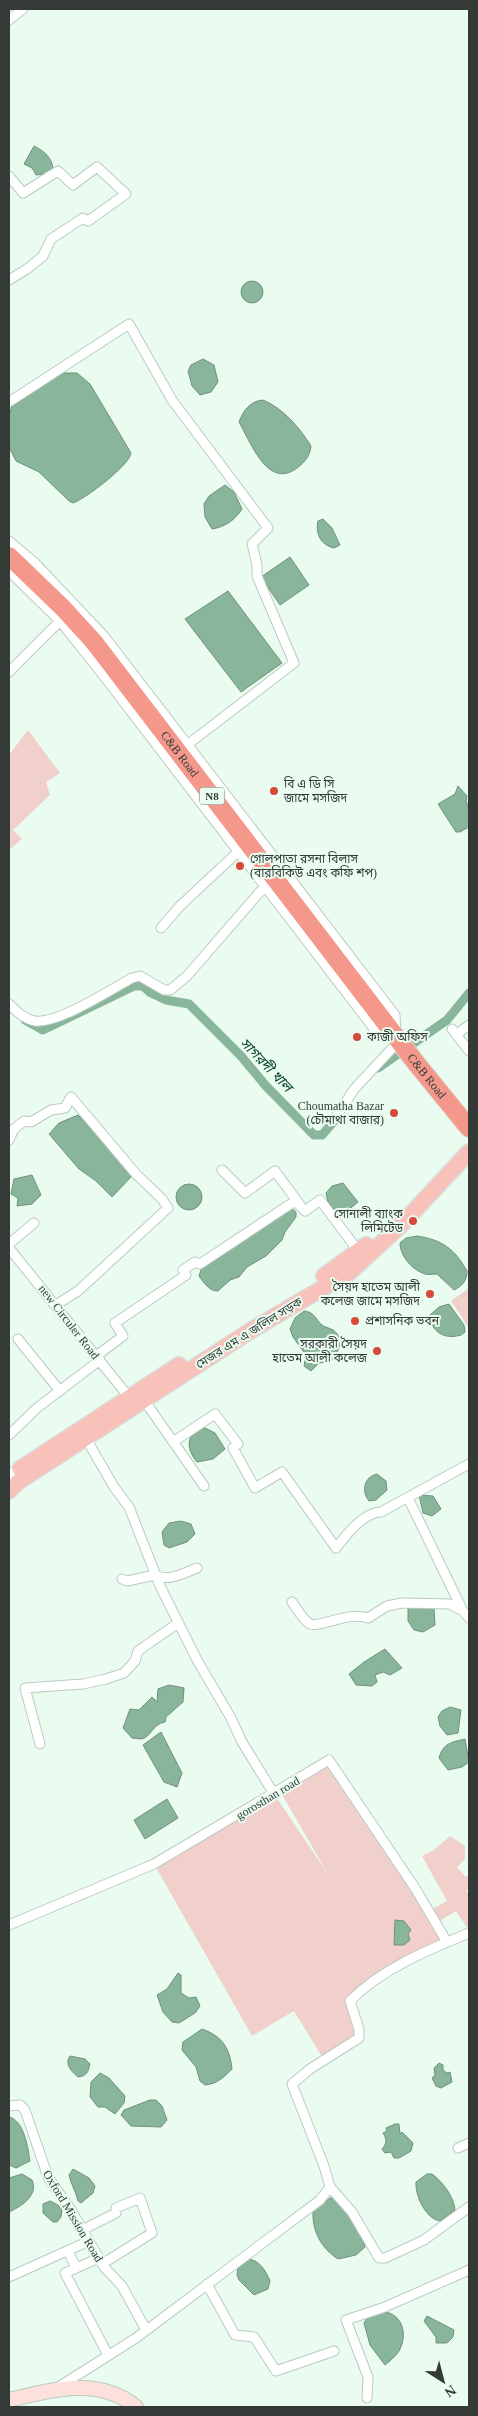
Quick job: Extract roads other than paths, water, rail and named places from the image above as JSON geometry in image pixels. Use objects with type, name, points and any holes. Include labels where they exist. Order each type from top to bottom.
[{"type":"highway","name":"C&B Road","points":[[9,556],[63,608],[94,642],[399,1041],[469,1128]]},
{"type":"main road","name":"মেজর এম এ জলিল সড়ক","points":[[9,1491],[128,1396],[335,1269],[359,1252],[457,1153],[469,1145]]},
{"type":"main road","name":"মেজর এম এ জলিল সড়ক","points":[[9,1475],[144,1400],[266,1321],[350,1272],[401,1225],[469,1152]]},
{"type":"main road","points":[[16,2402],[56,2388],[99,2389],[123,2397],[136,2407]]},
{"type":"street","points":[[9,20],[23,9]]},
{"type":"street","points":[[9,176],[23,193],[58,171],[74,185],[97,167],[126,194],[94,218],[88,221],[83,218],[51,239],[43,256],[9,280]]},
{"type":"street","points":[[9,402],[129,324],[177,408],[268,528],[252,544],[257,564],[256,576],[294,663],[187,745]]},
{"type":"street","points":[[9,540],[35,563],[104,636],[395,1015],[399,1041]]},
{"type":"street","points":[[9,571],[60,621],[375,1030],[399,1041]]},
{"type":"street","points":[[9,672],[60,621]]},
{"type":"street","points":[[161,928],[180,906],[239,851]]},
{"type":"street","points":[[9,1004],[19,1014],[36,1021],[69,1012],[132,978],[140,976],[164,990],[170,990],[187,976],[265,886]]},
{"type":"street","points":[[469,1024],[454,1031],[469,1051]]},
{"type":"street","points":[[337,1115],[355,1088],[399,1041]]},
{"type":"street","points":[[9,1140],[14,1129],[24,1121],[31,1122],[51,1110],[65,1108],[71,1097],[136,1174],[162,1199],[168,1208],[78,1291],[56,1306]]},
{"type":"street","points":[[222,1170],[245,1193],[275,1171],[305,1211]]},
{"type":"street","points":[[305,1211],[320,1200],[359,1252]]},
{"type":"street","points":[[9,1435],[123,1336],[115,1323],[186,1275],[183,1270],[195,1262],[200,1264],[295,1201],[305,1211]]},
{"type":"street","points":[[9,1246],[34,1223]]},
{"type":"street","name":"new Circuler Road","points":[[9,1246],[128,1396]]},
{"type":"street","points":[[18,1339],[60,1391]]},
{"type":"street","points":[[144,1400],[204,1486]]},
{"type":"street","points":[[172,1442],[215,1414],[238,1444],[233,1448],[255,1488],[282,1472],[336,1548],[351,1530],[376,1512],[381,1512],[469,1464]]},
{"type":"street","points":[[83,1433],[114,1487],[129,1507],[155,1575],[178,1623],[231,1718],[242,1742],[274,1794]]},
{"type":"street","points":[[408,1498],[466,1615]]},
{"type":"street","points":[[122,1579],[127,1581],[155,1575],[161,1578],[171,1577],[197,1568]]},
{"type":"street","points":[[292,1602],[308,1623],[316,1625],[348,1616],[360,1615],[368,1618],[388,1606],[402,1603],[450,1604],[466,1615]]},
{"type":"street","points":[[40,1744],[26,1688],[83,1684],[124,1673],[135,1661],[138,1651],[178,1623]]},
{"type":"street","name":"gorosthan road","points":[[9,1925],[154,1864],[329,1760],[415,1888],[447,1942]]},
{"type":"street","points":[[469,1933],[393,1969],[361,1990],[350,2001],[359,2029],[359,2038],[310,2068],[292,2084],[324,2166],[330,2187],[352,2212],[379,2258],[424,2240],[469,2207]]},
{"type":"street","name":"Oxford Mission Road","points":[[9,2106],[20,2105],[25,2110],[48,2177],[71,2210],[100,2261],[122,2286],[146,2330]]},
{"type":"street","points":[[458,2148],[469,2143]]},
{"type":"street","points":[[56,2388],[146,2330],[320,2200],[330,2187]]},
{"type":"street","points":[[82,2230],[116,2214],[116,2208],[140,2198],[152,2233],[100,2261],[65,2273],[108,2356]]},
{"type":"street","points":[[9,2277],[89,2242]]},
{"type":"street","points":[[68,2251],[76,2268]]},
{"type":"street","points":[[367,2398],[368,2377],[346,2320],[385,2307],[469,2270]]},
{"type":"street","points":[[206,2284],[235,2335],[238,2337],[252,2336],[276,2371],[334,2351]]},
{"type":"waterway","name":"সাগরদী খাল","points":[[25,1020],[43,1030],[134,986],[143,986],[151,993],[166,1000],[189,1004],[241,1056],[266,1086],[314,1135],[322,1135],[335,1120],[341,1109]]},
{"type":"waterway","name":"সাগরদী খাল","points":[[378,1068],[447,1020],[469,993]]},
{"type":"place","name":"বি এ ডি সি জামে মসজিদ","points":[[274,791]]},
{"type":"place","name":"গোলপাতা রসনা বিলাস (বারবিকিউ এবং কফি শপ)","points":[[240,866]]},
{"type":"place","name":"কাজী অফিস","points":[[357,1037]]},
{"type":"place","name":"Choumatha Bazar (চৌমাথা বাজার)","points":[[394,1113]]},
{"type":"place","name":"সোনালী ব্যাংক লিমিটেড","points":[[413,1221]]},
{"type":"place","name":"সৈয়দ হাতেম আলী কলেজ জামে মসজিদ","points":[[430,1294]]},
{"type":"place","name":"প্রশাসনিক ভবন","points":[[355,1321]]},
{"type":"place","name":"সরকারী সৈয়দ হাতেম আলী কলেজ","points":[[377,1351]]}]
